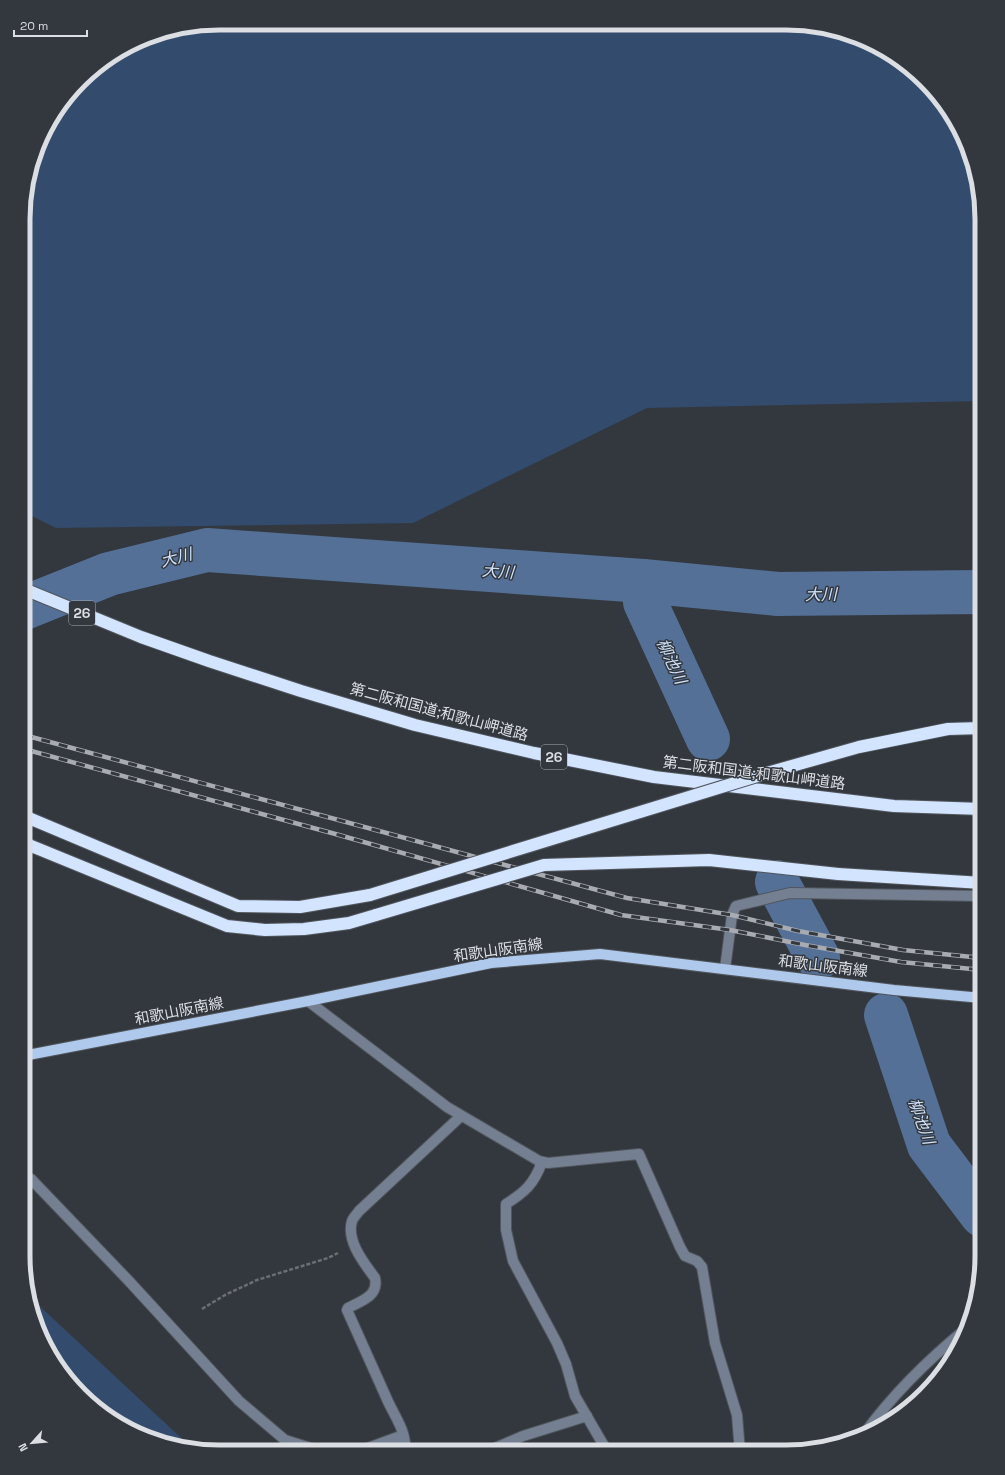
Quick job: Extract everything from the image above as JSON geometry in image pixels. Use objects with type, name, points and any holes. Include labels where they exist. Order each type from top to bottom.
[{"type":"highway","name":"第二阪和国道;和歌山岬道路","points":[[30,591],[141,637],[208,661],[415,725],[534,753],[654,777],[685,781],[894,806],[975,809]]},
{"type":"highway","points":[[30,819],[238,906],[300,907],[370,895],[859,747],[948,729],[975,728]]},
{"type":"highway","points":[[30,846],[187,911],[227,926],[264,930],[304,929],[349,923],[544,865],[709,860],[838,874],[975,883]]},
{"type":"main road","name":"和歌山阪南線","points":[[30,1055],[308,1001],[490,963],[600,954],[894,990],[975,997]]},
{"type":"street","points":[[725,969],[732,915],[736,906],[790,893],[975,896]]},
{"type":"street","points":[[308,1001],[396,1070],[447,1107],[539,1161],[548,1163],[639,1154],[685,1256],[697,1261],[702,1267],[715,1343],[737,1415],[739,1445]]},
{"type":"street","points":[[405,1445],[405,1440],[400,1426],[347,1310],[371,1295],[375,1289],[375,1278],[356,1248],[351,1235],[352,1221],[359,1211],[461,1116]]},
{"type":"street","points":[[542,1162],[532,1184],[506,1204],[506,1230],[513,1261],[557,1342],[566,1364],[574,1396],[603,1445]]},
{"type":"street","points":[[30,1178],[123,1274],[239,1401],[285,1440],[301,1445]]},
{"type":"street","points":[[870,1426],[880,1412],[950,1341],[958,1335]]},
{"type":"street","points":[[502,1445],[523,1436],[586,1416]]},
{"type":"street","points":[[376,1445],[398,1437],[402,1445]]},
{"type":"path","points":[[202,1309],[224,1295],[256,1280],[328,1258],[342,1251],[354,1242]]},
{"type":"shaded area","points":[[207,30],[798,30],[835,36],[847,40],[870,49],[891,62],[920,85],[936,104],[956,135],[969,170],[975,207],[975,401],[647,408],[413,523],[56,528],[30,515],[30,207],[32,194],[36,170],[44,147],[55,124],[69,104],[94,77],[124,55],[135,49],[170,36]]},
{"type":"shaded area","points":[[36,1302],[186,1442],[170,1439],[135,1426],[104,1406],[85,1390],[69,1371],[49,1340]]},
{"type":"waterway","name":"大川","points":[[30,606],[109,574],[207,550],[643,581],[778,594],[975,592]]},
{"type":"waterway","name":"柳池川","points":[[643,581],[645,602],[708,739]]},
{"type":"waterway","name":"柳池川","points":[[777,882],[818,958]]},
{"type":"waterway","name":"柳池川","points":[[886,1015],[929,1145],[975,1206]]},
{"type":"railway","points":[[30,737],[627,898],[732,915],[798,931],[903,950],[975,957]]},
{"type":"railway","points":[[30,751],[339,835],[621,915],[730,930],[901,962],[975,969]]}]
